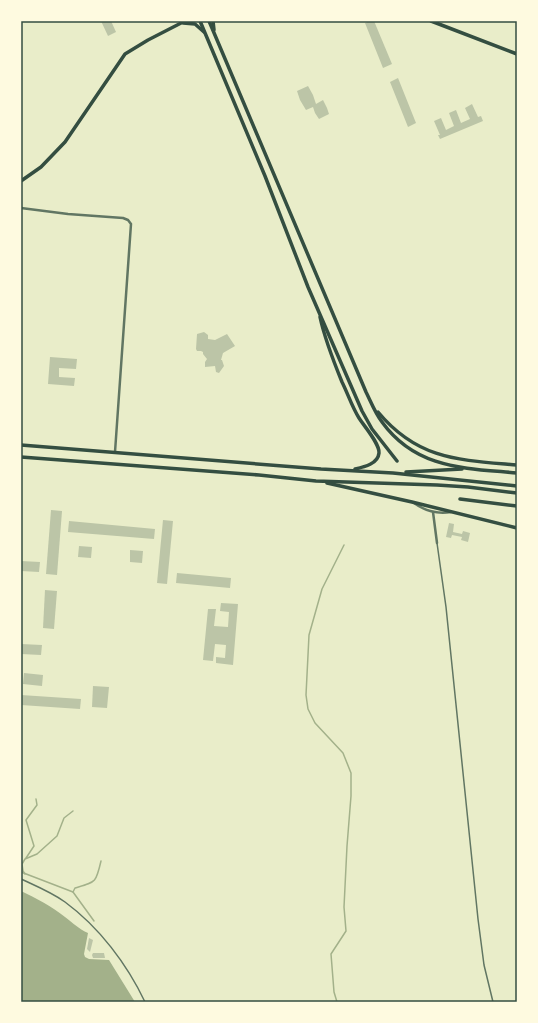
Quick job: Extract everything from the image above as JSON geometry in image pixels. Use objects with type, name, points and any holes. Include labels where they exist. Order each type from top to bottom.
[{"type":"main road","points":[[200,21],[265,176],[294,252],[362,411],[372,429],[397,462]]},
{"type":"main road","points":[[209,21],[319,284],[372,405],[380,419],[388,430],[412,452],[426,459],[442,464],[469,469],[517,473]]},
{"type":"main road","points":[[213,21],[214,32]]},
{"type":"main road","points":[[431,21],[517,54]]},
{"type":"main road","points":[[21,181],[42,168],[64,142],[125,54],[148,40],[184,22],[195,24],[201,28],[206,35]]},
{"type":"main road","points":[[318,309],[325,340],[351,401],[359,418],[377,445],[379,452],[377,457],[370,465],[347,470]]},
{"type":"main road","points":[[372,405],[402,436],[433,452],[462,460],[517,465]]},
{"type":"main road","points":[[21,445],[438,476],[517,486]]},
{"type":"main road","points":[[21,457],[316,481],[436,485],[517,493]]},
{"type":"main road","points":[[393,473],[469,469]]},
{"type":"main road","points":[[316,481],[412,502],[517,528]]},
{"type":"main road","points":[[460,499],[517,506]]},
{"type":"street","points":[[22,209],[123,218],[128,220],[131,224],[115,452]]},
{"type":"street","points":[[412,502],[433,512],[454,512]]},
{"type":"street","points":[[433,512],[447,613],[478,919],[484,965],[493,1002]]},
{"type":"street","points":[[21,879],[43,889],[64,902],[89,923],[126,968],[145,1002]]},
{"type":"shaded area","points":[[21,891],[38,899],[88,933],[84,954],[85,957],[89,959],[109,960],[135,1002],[21,1002]]},
{"type":"building","points":[[101,21],[111,21],[116,32],[108,36]]},
{"type":"building","points":[[374,21],[392,64],[383,68],[365,23]]},
{"type":"building","points":[[398,78],[416,123],[408,127],[390,82]]},
{"type":"building","points":[[308,86],[316,104],[323,100],[329,114],[319,119],[313,107],[306,110],[297,91]]},
{"type":"building","points":[[472,104],[478,117],[481,116],[483,121],[440,139],[438,135],[440,135],[434,121],[441,118],[446,130],[454,126],[449,113],[456,110],[461,123],[470,119],[465,108]]},
{"type":"building","points":[[204,332],[208,335],[208,339],[215,340],[227,334],[235,346],[223,353],[221,360],[224,366],[219,373],[216,372],[215,366],[205,367],[205,362],[207,359],[203,352],[197,351],[196,349],[197,334]]},
{"type":"building","points":[[50,357],[77,359],[76,369],[59,368],[59,377],[75,378],[74,386],[48,384]]},
{"type":"building","points":[[51,510],[62,511],[57,575],[46,574]]},
{"type":"building","points":[[163,520],[173,521],[167,584],[157,583]]},
{"type":"building","points":[[69,521],[155,529],[154,539],[68,532]]},
{"type":"building","points":[[449,523],[454,524],[453,532],[462,534],[463,531],[470,533],[468,542],[461,540],[462,537],[452,535],[451,538],[446,537]]},
{"type":"building","points":[[79,546],[92,547],[91,558],[78,557]]},
{"type":"building","points":[[130,550],[143,551],[142,563],[130,562]]},
{"type":"building","points":[[21,561],[40,562],[39,572],[21,571]]},
{"type":"building","points":[[177,573],[231,578],[230,588],[176,583]]},
{"type":"building","points":[[45,590],[57,591],[54,629],[43,628]]},
{"type":"building","points":[[221,603],[238,604],[233,665],[216,663],[216,657],[225,658],[226,645],[215,644],[213,661],[203,660],[208,609],[216,609],[214,626],[228,627],[229,612],[220,611]]},
{"type":"building","points":[[21,644],[42,645],[41,655],[21,654]]},
{"type":"building","points":[[24,673],[43,675],[42,686],[23,684]]},
{"type":"building","points":[[93,686],[109,687],[107,708],[92,707]]},
{"type":"building","points":[[21,695],[81,699],[80,709],[21,705]]},
{"type":"building","points":[[89,938],[93,940],[90,952],[87,949]]},
{"type":"building","points":[[93,953],[104,953],[105,958],[93,958]]},
{"type":"waterway","points":[[337,1002],[334,992],[331,954],[346,931],[344,907],[351,773],[343,753],[315,723],[308,709],[306,695],[309,635],[322,589],[344,545]]},
{"type":"waterway","points":[[26,858],[34,846],[26,820],[37,805],[36,799]]},
{"type":"waterway","points":[[25,874],[22,864],[25,859],[37,854],[57,836],[64,818],[73,811]]},
{"type":"waterway","points":[[73,892],[75,888],[91,883],[96,878],[101,861]]},
{"type":"waterway","points":[[21,872],[73,892],[94,921]]}]
